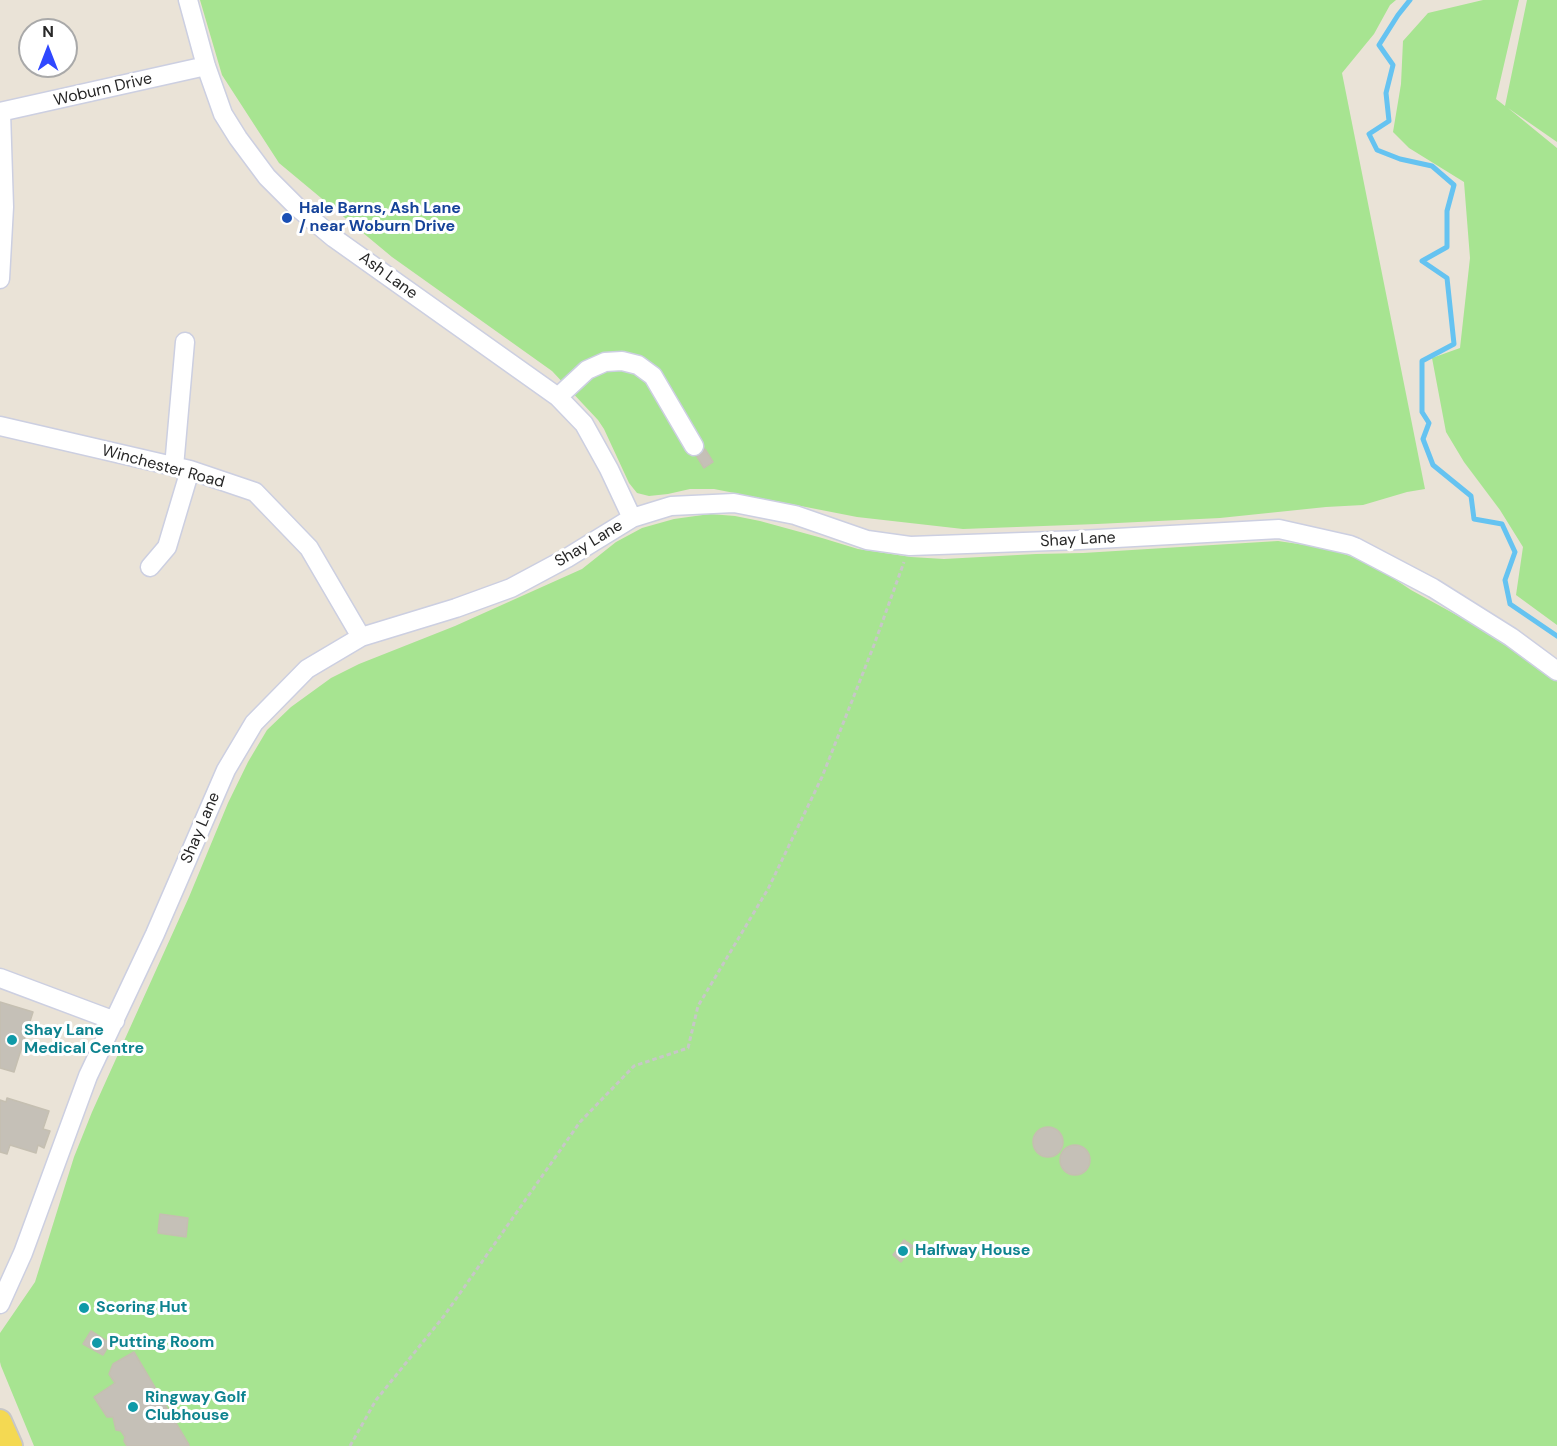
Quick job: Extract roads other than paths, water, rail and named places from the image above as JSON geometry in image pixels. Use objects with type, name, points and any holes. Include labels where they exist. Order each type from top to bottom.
[{"type":"main road","points":[[0,1421],[11,1446]]},
{"type":"street","name":"Ash Lane","points":[[188,0],[206,66],[223,114],[267,177],[297,207],[343,244],[558,397],[584,424],[609,469],[632,518]]},
{"type":"street","name":"Woburn Drive","points":[[0,112],[206,66]]},
{"type":"street","points":[[0,112],[4,207],[0,279]]},
{"type":"street","points":[[150,567],[167,548],[182,469],[185,342]]},
{"type":"street","points":[[558,397],[587,370],[605,362],[622,361],[638,365],[653,376],[694,446]]},
{"type":"street","name":"Winchester Road","points":[[0,426],[182,469],[255,492],[309,548],[361,637]]},
{"type":"street","name":"Shay Lane","points":[[0,1304],[23,1253],[88,1076],[155,934],[226,770],[254,723],[307,669],[361,637],[456,608],[511,588],[567,558],[632,518],[671,506],[734,503],[795,515],[867,540],[910,546],[1080,540],[1279,529],[1355,547],[1433,588],[1511,637],[1557,671]]},
{"type":"street","points":[[0,978],[115,1021]]},
{"type":"waterway","points":[[1410,0],[1379,45],[1393,65],[1386,93],[1389,121],[1369,134],[1377,150],[1400,159],[1432,166],[1454,185],[1447,211],[1447,247],[1422,261],[1447,278],[1454,344],[1422,361],[1422,412],[1429,423],[1423,439],[1433,465],[1471,496],[1474,519],[1502,524],[1515,552],[1505,580],[1510,604],[1557,636]]},
{"type":"place","name":"Hale Barns, Ash Lane / near Woburn Drive","points":[[287,218]]},
{"type":"place","name":"Shay Lane Medical Centre","points":[[12,1040]]},
{"type":"place","name":"Halfway House","points":[[903,1251]]},
{"type":"place","name":"Scoring Hut","points":[[84,1308]]},
{"type":"place","name":"Putting Room","points":[[97,1343]]},
{"type":"place","name":"Ringway Golf Clubhouse","points":[[133,1407]]}]
